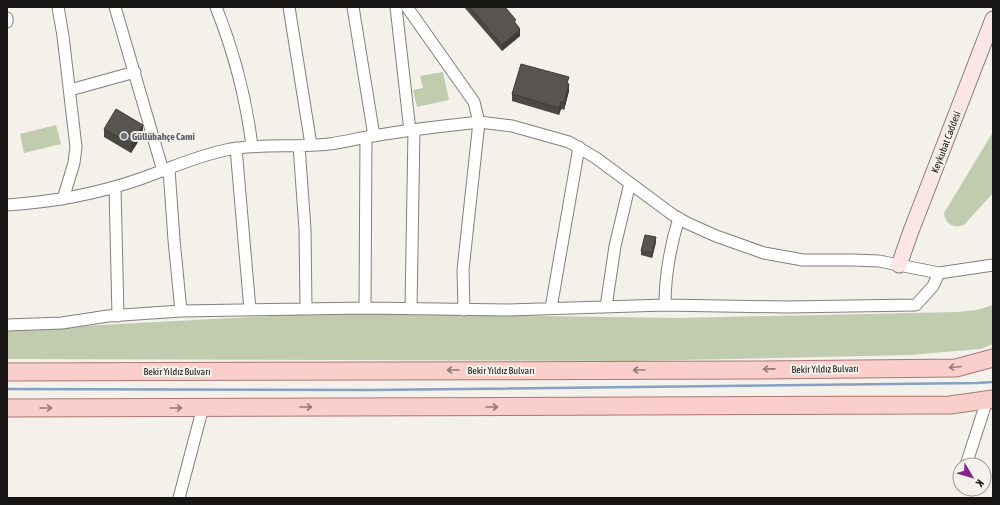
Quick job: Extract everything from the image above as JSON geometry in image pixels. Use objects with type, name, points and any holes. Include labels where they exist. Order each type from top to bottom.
[{"type":"main road","name":"Bekir Yıldız Bulvarı","points":[[7,372],[768,370],[956,368],[993,358]]},
{"type":"main road","points":[[7,408],[950,406],[990,400]]},
{"type":"street","points":[[58,7],[70,90],[76,147],[74,163],[63,199]]},
{"type":"street","points":[[115,7],[166,170],[181,310]]},
{"type":"street","points":[[216,7],[242,86],[252,146]]},
{"type":"street","points":[[289,7],[311,145]]},
{"type":"street","points":[[353,7],[370,136],[365,308]]},
{"type":"street","points":[[396,7],[412,130],[411,309]]},
{"type":"street","points":[[408,7],[474,102],[478,122],[463,270],[464,310]]},
{"type":"street","name":"Keykubat Caddesi","points":[[900,265],[914,224],[993,19]]},
{"type":"street","points":[[70,90],[135,72]]},
{"type":"street","points":[[7,205],[63,199],[115,187],[202,156],[236,148],[252,146],[299,146],[330,144],[370,136],[478,122],[512,126],[569,142],[596,158],[679,218],[716,236],[776,256],[803,260],[864,260],[900,265],[939,273],[993,265]]},
{"type":"street","points":[[299,146],[305,229],[306,308]]},
{"type":"street","points":[[551,308],[579,147]]},
{"type":"street","points":[[236,148],[250,310]]},
{"type":"street","points":[[606,307],[615,246],[630,183]]},
{"type":"street","points":[[115,187],[118,316]]},
{"type":"street","points":[[665,305],[668,264],[674,233],[679,218]]},
{"type":"street","points":[[7,325],[62,323],[181,310],[365,308],[464,310],[665,305],[765,307],[916,305],[932,286],[939,273]]},
{"type":"street","points":[[969,457],[990,400]]},
{"type":"street","points":[[179,498],[203,407]]},
{"type":"green space","points":[[443,72],[449,100],[417,107],[413,90],[423,88],[420,76]]},
{"type":"green space","points":[[56,125],[61,144],[24,153],[20,134]]},
{"type":"green space","points":[[993,132],[993,193],[964,225],[951,225],[946,220],[944,213]]},
{"type":"green space","points":[[993,305],[993,344],[980,349],[910,355],[634,361],[7,359],[7,330],[328,313],[676,318],[957,312],[977,310]]},
{"type":"building","points":[[470,7],[505,7],[516,20],[514,21],[520,29],[502,45]]},
{"type":"building","points":[[521,64],[569,77],[567,83],[569,84],[564,103],[561,102],[559,108],[512,94]]},
{"type":"building","points":[[116,109],[143,125],[131,144],[104,129]]},
{"type":"building","points":[[645,235],[656,237],[652,253],[641,251]]},
{"type":"waterway","points":[[7,389],[370,390],[993,382]]},
{"type":"place","name":"Güllübahçe Cami","points":[[124,136]]}]
